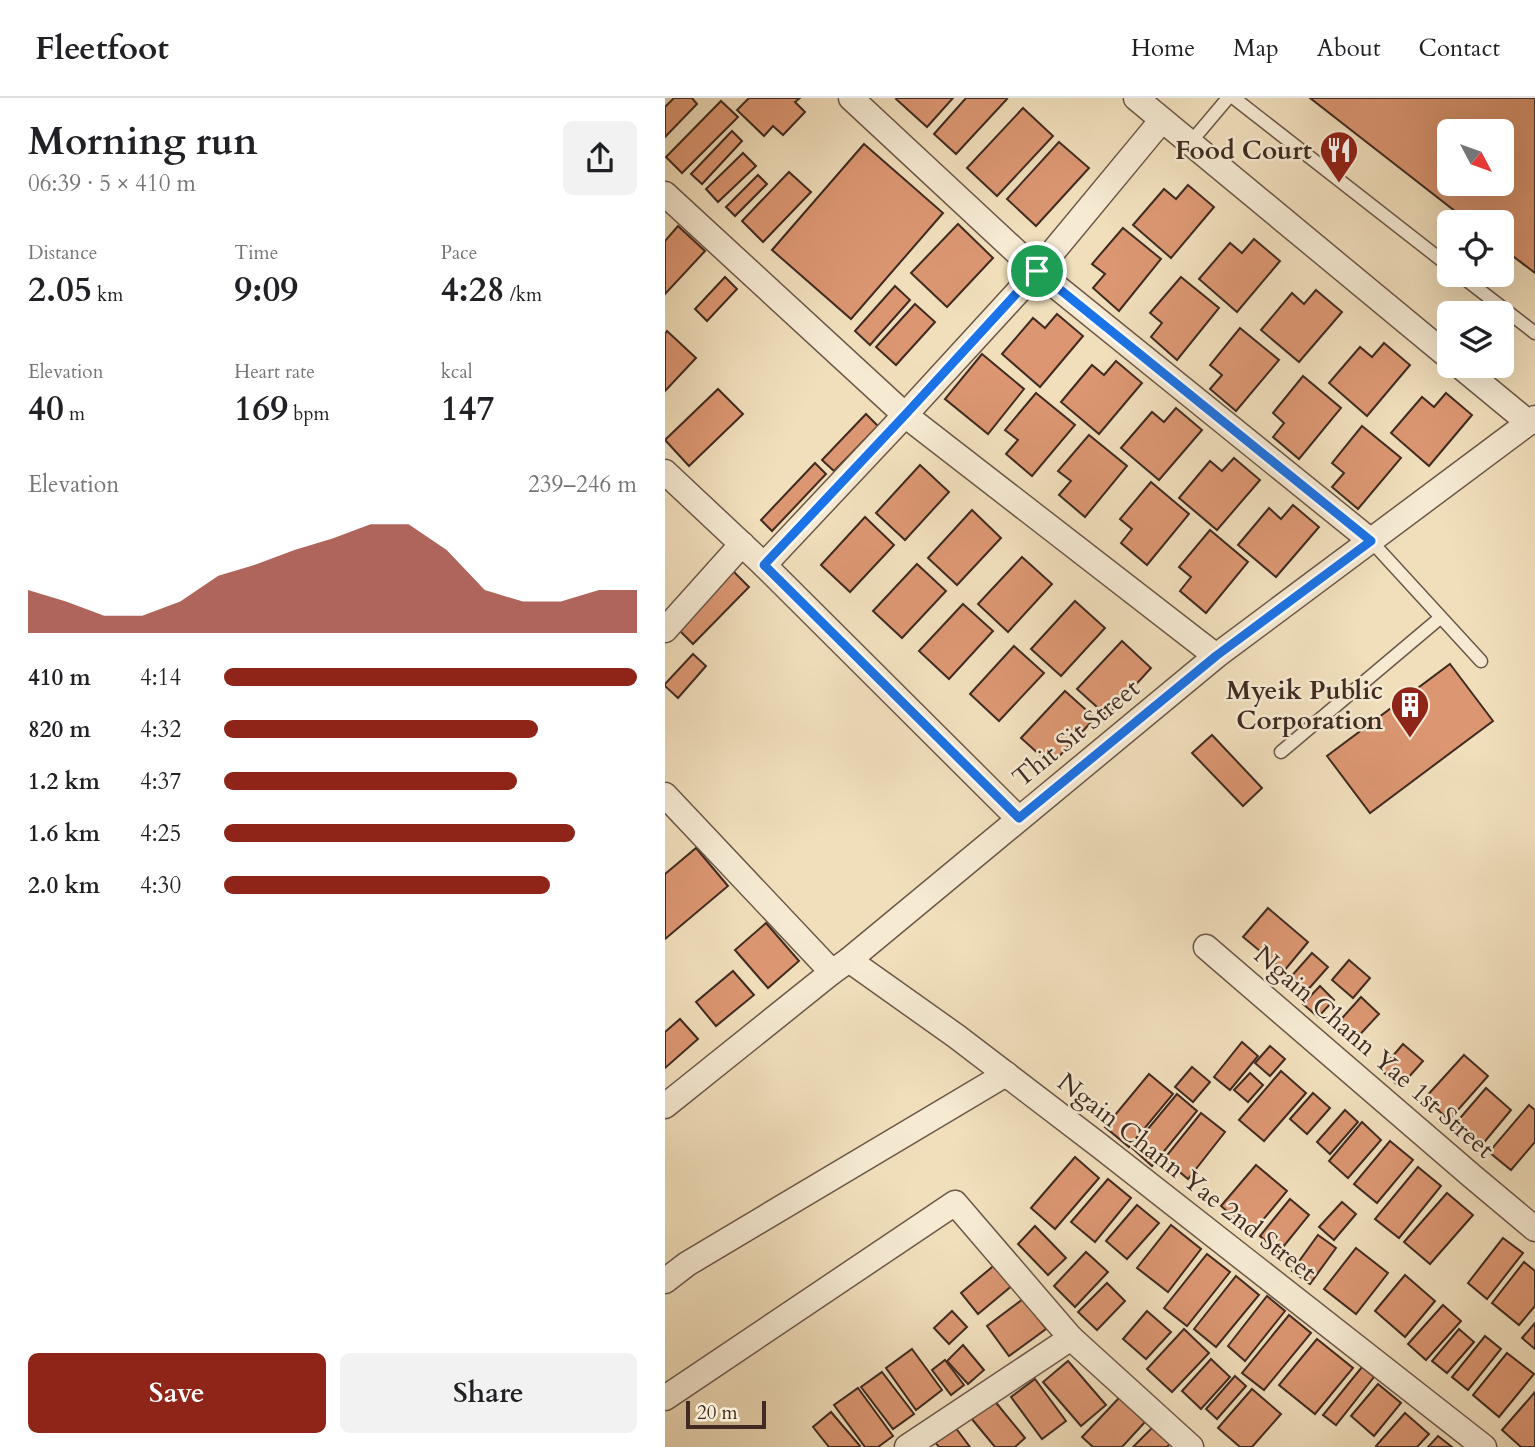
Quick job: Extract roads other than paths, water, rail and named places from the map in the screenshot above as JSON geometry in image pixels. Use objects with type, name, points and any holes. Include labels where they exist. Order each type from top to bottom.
[{"type":"street","points":[[851,98],[1037,271],[1371,541]]},
{"type":"street","points":[[1136,98],[1437,347]]},
{"type":"street","points":[[764,565],[1037,271],[1162,120]]},
{"type":"street","points":[[665,194],[905,415],[1216,656]]},
{"type":"street","points":[[1476,378],[1532,420]]},
{"type":"street","name":"Thit Sit Street","points":[[665,1106],[841,966],[1216,656],[1532,420]]},
{"type":"street","points":[[665,472],[764,565],[1019,818]]},
{"type":"street","points":[[665,630],[742,544]]},
{"type":"street","name":"Ngain Chann Yae 2nd Street","points":[[665,795],[841,966],[1006,1074],[1484,1447]]},
{"type":"street","name":"Ngain Chann Yae 1st Street","points":[[1206,947],[1535,1228]]},
{"type":"street","points":[[665,1281],[687,1264],[1006,1074]]},
{"type":"street","points":[[665,1398],[955,1203],[1071,1338],[1191,1447]]},
{"type":"street","points":[[907,1447],[1071,1338]]},
{"type":"lane","points":[[1190,143],[1228,98]]},
{"type":"lane","points":[[1234,98],[1437,257]]},
{"type":"lane","points":[[1476,287],[1535,333]]},
{"type":"lane","points":[[1371,541],[1481,660]]},
{"type":"lane","points":[[1281,752],[1440,618]]},
{"type":"place","name":"Food Court","points":[[1339,184]]},
{"type":"place","name":"Myeik Public Corporation","points":[[1410,739]]}]
